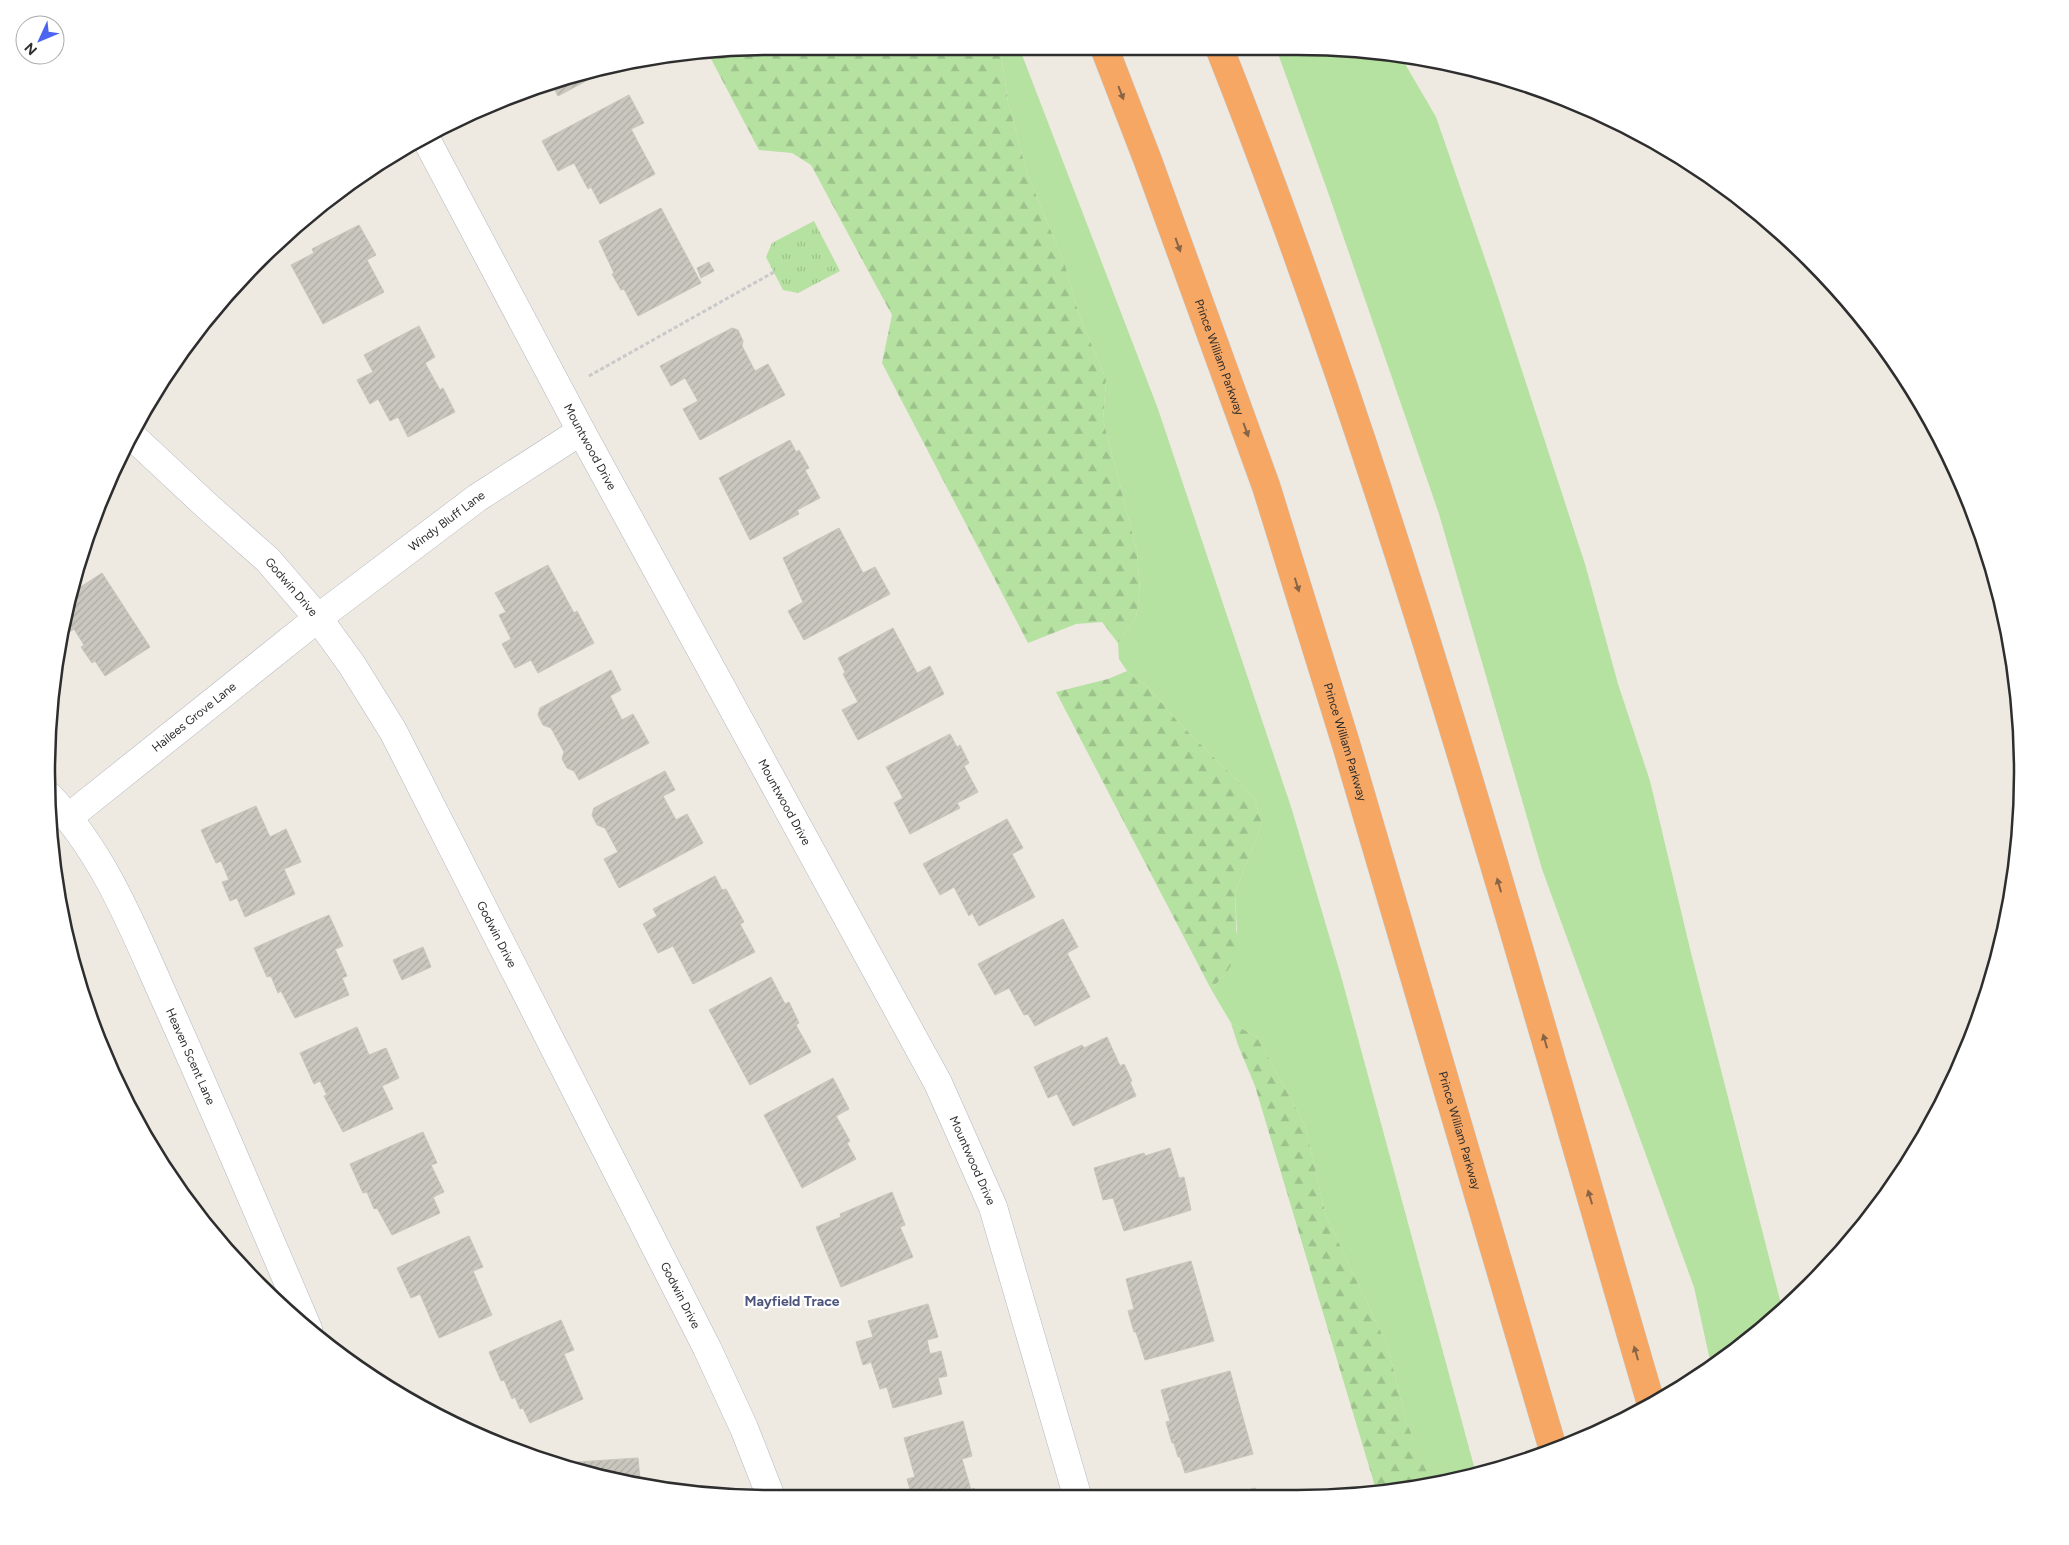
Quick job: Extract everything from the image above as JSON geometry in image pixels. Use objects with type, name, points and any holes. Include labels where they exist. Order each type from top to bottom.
[{"type":"highway","name":"Prince William Parkway","points":[[1107,55],[1148,161],[1266,486],[1349,753],[1551,1443]]},
{"type":"highway","points":[[1222,55],[1250,125],[1342,381],[1434,661],[1649,1397]]},
{"type":"street","name":"Mountwood Drive","points":[[428,143],[581,431],[938,1083],[993,1207],[1076,1490]]},
{"type":"street","name":"Windy Bluff Lane","points":[[318,618],[477,498],[581,431]]},
{"type":"street","name":"Godwin Drive","points":[[137,440],[268,560],[318,618],[352,665],[393,731],[707,1348],[744,1428],[768,1490]]},
{"type":"street","name":"Hailees Grove Lane","points":[[69,817],[318,618]]},
{"type":"street","name":"Heaven Scent Lane","points":[[56,804],[69,817],[101,864],[129,920],[301,1314]]},
{"type":"path","points":[[560,392],[774,272]]},
{"type":"green space","points":[[772,55],[1001,55],[1008,102],[1027,173],[1065,265],[1079,315],[1106,379],[1103,420],[1137,551],[1140,592],[1136,617],[1118,643],[1102,622],[1076,624],[1028,643],[882,363],[892,315],[811,165],[792,153],[759,150],[711,58]]},
{"type":"green space","points":[[1001,55],[1022,55],[1158,409],[1292,810],[1341,976],[1474,1468],[1429,1477],[1406,1421],[1388,1347],[1326,1216],[1305,1125],[1257,1037],[1231,1023],[1211,989],[1224,976],[1237,931],[1235,892],[1262,824],[1254,797],[1178,722],[1147,686],[1127,671],[1119,659],[1118,643],[1136,617],[1140,592],[1137,551],[1103,420],[1106,379],[1079,315],[1065,265],[1027,173],[1008,102]]},
{"type":"green space","points":[[1279,55],[1343,57],[1405,64],[1436,117],[1495,288],[1585,564],[1618,684],[1650,781],[1691,953],[1780,1302],[1733,1342],[1710,1359],[1694,1287],[1542,869],[1439,514]]},
{"type":"green space","points":[[814,221],[840,271],[798,293],[783,290],[766,257],[772,243]]},
{"type":"green space","points":[[1127,671],[1147,686],[1178,722],[1254,797],[1262,824],[1235,892],[1237,956],[1224,976],[1211,989],[1056,692],[1108,679]]},
{"type":"green space","points":[[1231,1023],[1257,1037],[1305,1125],[1326,1216],[1388,1347],[1406,1421],[1429,1477],[1375,1485],[1255,1086]]},
{"type":"building","points":[[591,78],[558,96],[555,89]]},
{"type":"building","points":[[629,95],[644,123],[631,129],[655,174],[600,204],[591,187],[588,189],[574,163],[558,171],[542,141]]},
{"type":"building","points":[[661,208],[701,283],[638,316],[624,289],[621,290],[612,274],[614,273],[599,241]]},
{"type":"building","points":[[359,225],[376,255],[367,260],[384,292],[323,324],[291,265],[314,253],[312,249]]},
{"type":"building","points":[[709,262],[714,271],[701,278],[697,268]]},
{"type":"building","points":[[419,326],[435,357],[425,363],[440,390],[443,388],[455,412],[408,437],[398,417],[390,421],[378,399],[370,404],[357,380],[373,372],[364,355]]},
{"type":"building","points":[[732,328],[738,330],[743,341],[742,346],[755,371],[768,364],[785,395],[700,440],[683,409],[698,401],[685,378],[671,386],[660,366]]},
{"type":"building","points":[[790,440],[796,452],[799,450],[809,468],[805,470],[820,498],[797,510],[799,514],[750,540],[719,478]]},
{"type":"building","points":[[839,528],[863,573],[875,567],[890,594],[804,640],[788,611],[803,602],[783,558]]},
{"type":"building","points":[[548,565],[574,613],[577,611],[594,643],[538,673],[531,660],[515,668],[502,644],[511,639],[499,615],[506,612],[495,593]]},
{"type":"building","points":[[102,573],[150,647],[105,676],[95,661],[92,663],[81,647],[84,645],[74,629],[69,632],[79,588]]},
{"type":"building","points":[[893,628],[917,673],[930,666],[944,694],[858,740],[842,710],[858,702],[843,674],[845,672],[838,658]]},
{"type":"building","points":[[611,670],[621,690],[610,696],[622,720],[633,714],[649,743],[579,780],[574,771],[567,768],[562,759],[564,752],[551,728],[543,725],[538,715],[540,708]]},
{"type":"building","points":[[950,734],[957,747],[960,745],[969,763],[964,766],[978,792],[957,803],[960,808],[910,834],[894,803],[903,798],[886,767]]},
{"type":"building","points":[[665,771],[675,790],[663,796],[676,820],[687,814],[703,843],[619,888],[604,859],[618,852],[605,828],[597,825],[592,815],[594,808]]},
{"type":"building","points":[[256,806],[270,837],[286,829],[301,862],[284,869],[295,894],[245,917],[237,898],[230,901],[222,882],[229,880],[221,861],[216,863],[201,830]]},
{"type":"building","points":[[1007,819],[1023,848],[1012,854],[1035,897],[979,926],[972,913],[969,916],[954,887],[940,895],[923,864]]},
{"type":"building","points":[[715,876],[722,890],[726,889],[744,922],[740,924],[755,952],[693,984],[673,946],[658,953],[643,924],[657,916],[653,909]]},
{"type":"building","points":[[329,915],[343,946],[335,949],[347,976],[342,978],[349,995],[295,1018],[281,991],[278,993],[271,976],[267,977],[254,948]]},
{"type":"building","points":[[1063,919],[1078,947],[1067,953],[1090,997],[1035,1026],[1028,1014],[1024,1015],[1009,988],[995,995],[978,964]]},
{"type":"building","points":[[423,947],[431,967],[402,980],[393,960]]},
{"type":"building","points":[[771,977],[785,1004],[789,1002],[799,1023],[796,1025],[811,1052],[750,1085],[709,1010]]},
{"type":"building","points":[[357,1027],[369,1055],[386,1048],[399,1078],[382,1086],[393,1109],[343,1132],[324,1096],[327,1095],[320,1081],[314,1084],[300,1053]]},
{"type":"building","points":[[1107,1037],[1120,1066],[1124,1064],[1132,1081],[1130,1082],[1136,1096],[1073,1126],[1057,1094],[1048,1098],[1034,1067],[1082,1045],[1084,1048]]},
{"type":"building","points":[[833,1078],[849,1109],[836,1116],[850,1141],[847,1143],[856,1159],[802,1188],[764,1115]]},
{"type":"building","points":[[423,1132],[437,1163],[431,1165],[444,1192],[433,1197],[440,1213],[392,1235],[377,1208],[374,1209],[367,1192],[363,1193],[350,1164]]},
{"type":"building","points":[[1170,1148],[1179,1178],[1184,1177],[1191,1210],[1124,1231],[1113,1198],[1103,1200],[1094,1168],[1144,1153],[1145,1156]]},
{"type":"building","points":[[892,1192],[905,1225],[900,1227],[913,1257],[841,1287],[816,1227],[841,1217],[840,1214]]},
{"type":"building","points":[[469,1236],[483,1267],[473,1271],[492,1315],[439,1338],[420,1294],[411,1298],[397,1268]]},
{"type":"building","points":[[1191,1261],[1214,1341],[1145,1360],[1128,1311],[1134,1309],[1126,1279]]},
{"type":"building","points":[[928,1304],[938,1337],[927,1340],[930,1354],[941,1351],[947,1376],[938,1378],[942,1394],[893,1408],[887,1387],[880,1389],[871,1362],[863,1365],[856,1342],[873,1337],[868,1321]]},
{"type":"building","points":[[561,1320],[574,1350],[564,1354],[583,1399],[530,1423],[523,1408],[520,1409],[515,1397],[512,1399],[504,1380],[501,1381],[489,1352]]},
{"type":"building","points":[[1230,1371],[1253,1454],[1185,1473],[1174,1443],[1172,1443],[1166,1422],[1170,1421],[1161,1390]]},
{"type":"building","points":[[963,1421],[972,1456],[962,1459],[971,1490],[910,1490],[907,1479],[915,1477],[904,1438]]},
{"type":"building","points":[[638,1458],[640,1477],[587,1466],[577,1462]]},
{"type":"district","name":"Mayfield Trace","points":[[792,1301]]}]
